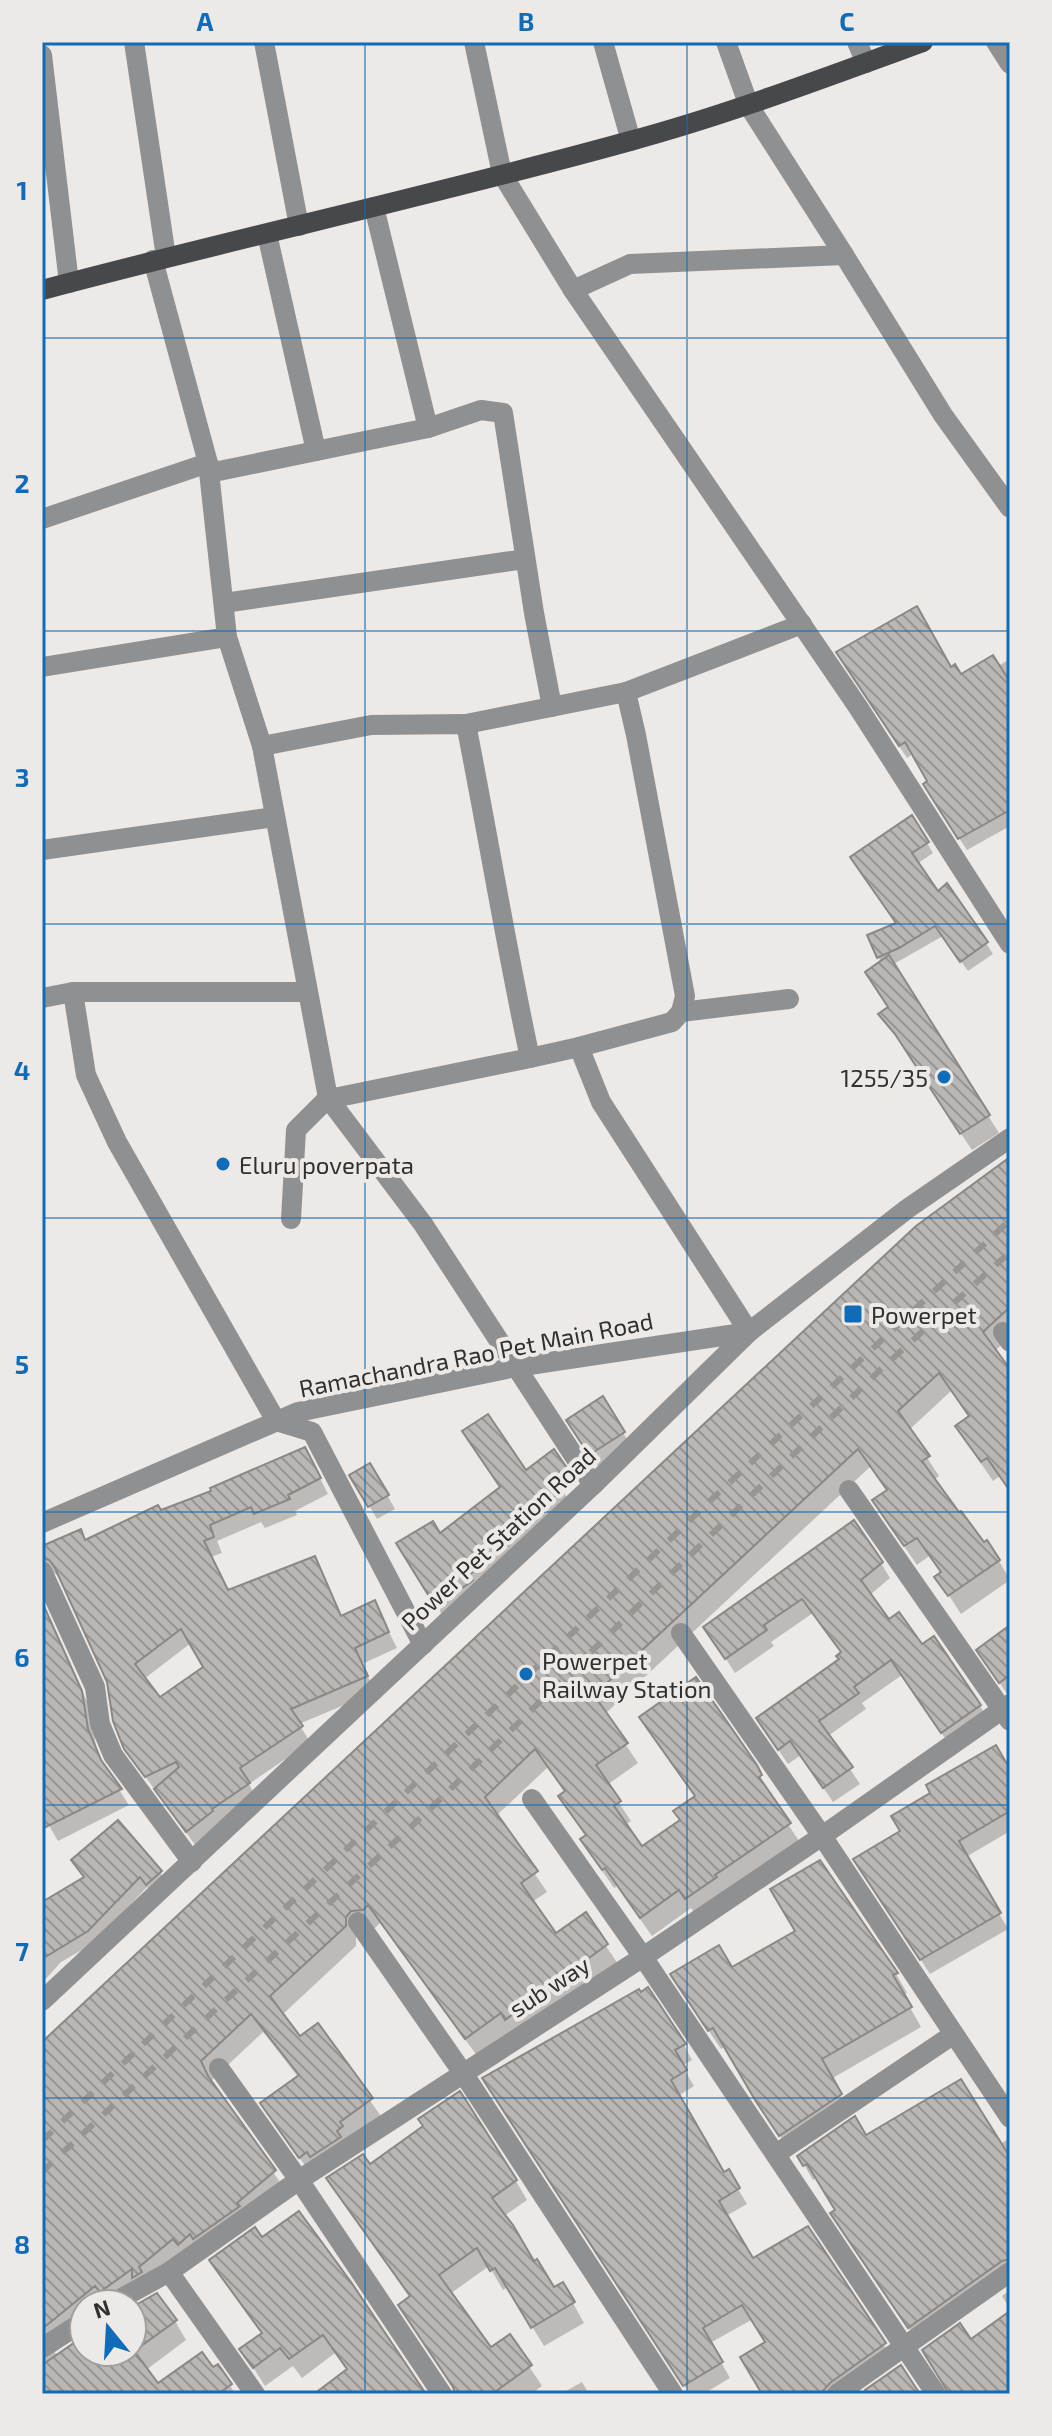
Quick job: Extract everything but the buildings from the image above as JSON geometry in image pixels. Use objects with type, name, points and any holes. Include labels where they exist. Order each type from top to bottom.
[{"type":"main road","points":[[42,290],[631,141],[749,106],[923,42]]},
{"type":"street","points":[[134,42],[160,259],[209,468],[227,637],[262,746],[328,1099],[423,1224],[593,1485]]},
{"type":"street","points":[[264,42],[299,226]]},
{"type":"street","points":[[474,42],[502,174],[573,290],[802,624],[1010,944]]},
{"type":"street","points":[[603,42],[631,141]]},
{"type":"street","points":[[726,42],[749,106],[943,415],[1010,508]]},
{"type":"street","points":[[857,42],[866,63]]},
{"type":"street","points":[[996,42],[1010,64]]},
{"type":"street","points":[[42,55],[69,283]]},
{"type":"street","points":[[374,207],[428,428]]},
{"type":"street","points":[[267,234],[316,451]]},
{"type":"street","points":[[573,290],[630,264],[844,255]]},
{"type":"street","points":[[42,519],[209,468],[316,451],[428,428],[481,410],[503,413],[552,707]]},
{"type":"street","points":[[224,603],[525,559]]},
{"type":"street","points":[[262,746],[371,725],[466,724],[626,692],[802,624]]},
{"type":"street","points":[[42,667],[227,637]]},
{"type":"street","points":[[291,1219],[296,1130],[328,1099],[579,1047],[672,1022],[681,1012],[685,996],[626,692]]},
{"type":"street","points":[[466,724],[509,962],[530,1058]]},
{"type":"street","points":[[42,850],[275,817]]},
{"type":"street","points":[[42,998],[73,992],[307,992]]},
{"type":"street","points":[[73,992],[86,1075],[117,1142],[276,1421],[312,1432],[423,1645]]},
{"type":"street","points":[[681,1012],[789,999]]},
{"type":"street","points":[[579,1047],[601,1102],[749,1332]]},
{"type":"street","name":"Power Pet Station Road","points":[[42,2001],[593,1485],[749,1332],[907,1209],[1010,1138]]},
{"type":"street","name":"Ramachandra Rao Pet Main Road","points":[[42,1523],[298,1412],[516,1367],[749,1332]]},
{"type":"street","points":[[849,1490],[1007,1711]]},
{"type":"street","points":[[42,1571],[95,1687],[100,1724],[113,1755],[192,1862]]},
{"type":"street","points":[[681,1633],[822,1836],[1010,2118]]},
{"type":"street","name":"sub way","points":[[140,2288],[169,2272],[299,2180],[643,1957],[1007,1711]]},
{"type":"street","points":[[532,1799],[643,1957],[936,2394]]},
{"type":"street","points":[[358,1922],[463,2073],[673,2394]]},
{"type":"street","points":[[776,2154],[954,2034]]},
{"type":"street","points":[[219,2068],[299,2180],[442,2394]]},
{"type":"street","points":[[169,2272],[255,2394]]},
{"type":"street","points":[[837,2394],[1010,2272]]},
{"type":"street","points":[[42,2348],[68,2331]]},
{"type":"railway","points":[[42,2141],[712,1499],[1010,1220]]},
{"type":"railway","points":[[42,2172],[432,1807],[880,1370],[1010,1252]]},
{"type":"place","name":"1255/35","points":[[944,1077]]},
{"type":"place","name":"Eluru poverpata","points":[[223,1164]]},
{"type":"place","name":"Powerpet","points":[[853,1314]]},
{"type":"place","name":"Powerpet Railway Station","points":[[526,1674]]}]
